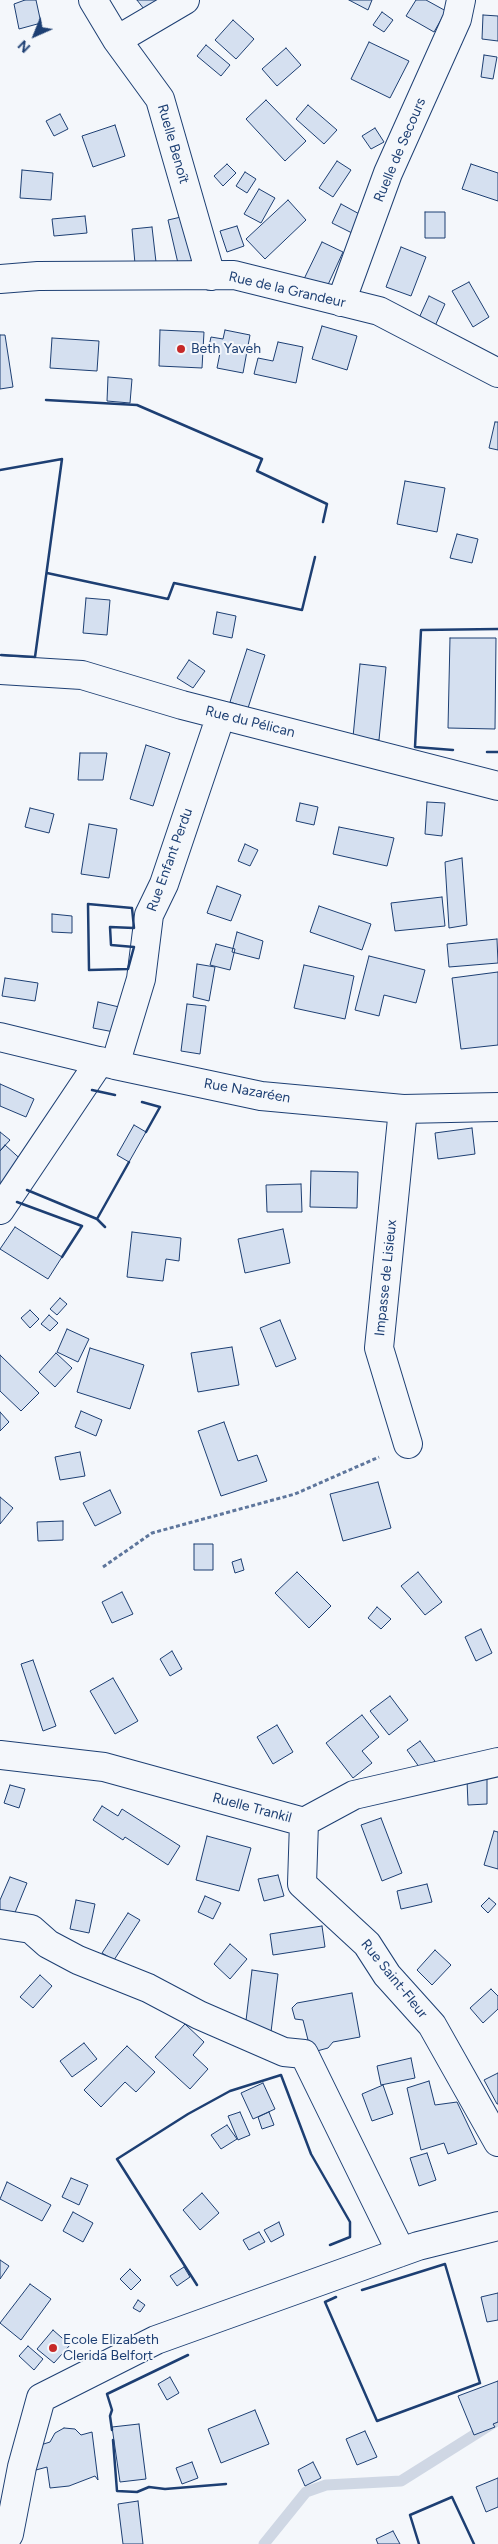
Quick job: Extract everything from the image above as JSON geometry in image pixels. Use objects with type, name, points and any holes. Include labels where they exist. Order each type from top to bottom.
[{"type":"street","name":"Ruelle Benoît","points":[[93,0],[117,40],[160,99],[211,276]]},
{"type":"street","points":[[117,40],[185,0]]},
{"type":"street","name":"Ruelle de Secours","points":[[341,302],[388,174],[457,19],[461,0]]},
{"type":"street","name":"Rue de la Grandeur","points":[[0,279],[38,276],[234,275],[379,311],[498,373]]},
{"type":"street","name":"Rue du Pélican","points":[[0,670],[82,675],[221,715],[498,786]]},
{"type":"street","name":"Rue Enfant Perdu","points":[[0,1210],[107,1063],[141,979],[150,915],[164,884],[221,715]]},
{"type":"street","name":"Rue Nazaréen","points":[[0,1037],[107,1063],[262,1096],[403,1109],[498,1107]]},
{"type":"street","name":"Impasse de Lisieux","points":[[403,1109],[379,1348],[408,1444]]},
{"type":"street","name":"Ruelle Trankil","points":[[0,1754],[104,1767],[304,1822],[354,1795],[498,1762]]},
{"type":"street","name":"Rue Saint-Fleur","points":[[304,1822],[302,1884],[367,1944],[387,1975],[432,2025],[498,2142]]},
{"type":"street","points":[[0,1924],[30,1929],[48,1944],[78,1960],[140,1984],[199,2015],[284,2052],[304,2054],[401,2252]]},
{"type":"street","points":[[3,2544],[9,2534],[22,2467],[41,2398],[156,2340],[401,2252],[498,2226]]},
{"type":"path","points":[[103,1567],[152,1533],[295,1494],[408,1444]]},
{"type":"building","points":[[25,0],[36,0],[41,23],[19,29],[14,4]]},
{"type":"building","points":[[137,0],[163,0],[147,13]]},
{"type":"building","points":[[349,0],[372,0],[368,10]]},
{"type":"building","points":[[416,0],[426,0],[446,11],[434,32],[406,16]]},
{"type":"building","points":[[382,12],[393,20],[384,32],[373,25]]},
{"type":"building","points":[[483,15],[498,16],[498,41],[482,39]]},
{"type":"building","points":[[233,20],[254,39],[236,59],[215,40]]},
{"type":"building","points":[[369,42],[409,61],[390,98],[351,79]]},
{"type":"building","points":[[206,45],[230,65],[221,76],[197,56]]},
{"type":"building","points":[[286,48],[301,65],[277,86],[262,69]]},
{"type":"building","points":[[484,55],[497,57],[493,79],[481,77]]},
{"type":"building","points":[[266,100],[306,141],[285,161],[246,119]]},
{"type":"building","points":[[308,105],[337,130],[324,144],[296,119]]},
{"type":"building","points":[[60,114],[68,129],[54,136],[46,121]]},
{"type":"building","points":[[115,125],[125,156],[93,167],[82,136]]},
{"type":"building","points":[[375,128],[384,142],[371,149],[362,136]]},
{"type":"building","points":[[337,161],[351,170],[333,197],[319,188]]},
{"type":"building","points":[[227,164],[236,173],[223,186],[214,176]]},
{"type":"building","points":[[471,164],[498,173],[498,201],[462,189]]},
{"type":"building","points":[[22,170],[53,173],[51,200],[20,198]]},
{"type":"building","points":[[245,172],[256,179],[247,193],[236,186]]},
{"type":"building","points":[[259,189],[275,198],[261,223],[244,214]]},
{"type":"building","points":[[288,200],[306,220],[265,259],[246,239]]},
{"type":"building","points":[[341,204],[363,216],[354,234],[332,223]]},
{"type":"building","points":[[425,212],[445,212],[445,238],[425,238]]},
{"type":"building","points":[[194,214],[205,266],[180,272],[168,220]]},
{"type":"building","points":[[85,216],[87,233],[54,236],[52,219]]},
{"type":"building","points":[[237,226],[244,246],[227,252],[220,231]]},
{"type":"building","points":[[152,227],[156,262],[135,264],[132,229]]},
{"type":"building","points":[[322,242],[343,252],[326,289],[304,279]]},
{"type":"building","points":[[401,247],[426,257],[411,296],[386,287]]},
{"type":"building","points":[[469,282],[489,317],[473,327],[452,291]]},
{"type":"building","points":[[429,296],[445,304],[435,326],[419,318]]},
{"type":"building","points":[[322,326],[357,336],[347,370],[312,359]]},
{"type":"building","points":[[160,330],[204,332],[202,368],[159,366]]},
{"type":"building","points":[[225,330],[250,335],[243,373],[217,368],[220,353],[208,351],[211,337],[223,339]]},
{"type":"building","points":[[0,335],[5,335],[13,387],[0,389]]},
{"type":"building","points":[[52,338],[99,341],[97,371],[50,368]]},
{"type":"building","points":[[278,342],[303,347],[296,383],[254,374],[258,358],[273,361]]},
{"type":"building","points":[[108,377],[132,379],[130,403],[107,401]]},
{"type":"building","points":[[495,422],[498,422],[498,450],[489,448]]},
{"type":"building","points":[[405,481],[445,488],[437,532],[397,524]]},
{"type":"building","points":[[457,534],[478,539],[472,563],[450,558]]},
{"type":"building","points":[[86,598],[110,600],[107,635],[83,633]]},
{"type":"building","points":[[217,612],[236,616],[232,638],[213,634]]},
{"type":"building","points":[[450,638],[496,638],[495,729],[448,728]]},
{"type":"building","points":[[247,649],[265,655],[248,708],[230,702]]},
{"type":"building","points":[[189,660],[205,671],[193,688],[177,678]]},
{"type":"building","points":[[360,664],[386,667],[379,740],[353,737]]},
{"type":"building","points":[[146,745],[170,753],[153,806],[130,799]]},
{"type":"building","points":[[80,753],[107,753],[103,780],[78,780]]},
{"type":"building","points":[[427,802],[445,803],[442,836],[425,834]]},
{"type":"building","points":[[300,803],[318,807],[314,825],[296,821]]},
{"type":"building","points":[[30,808],[54,814],[49,833],[25,827]]},
{"type":"building","points":[[89,824],[117,829],[109,878],[81,874]]},
{"type":"building","points":[[339,827],[394,838],[387,866],[333,854]]},
{"type":"building","points":[[245,844],[258,850],[250,866],[238,861]]},
{"type":"building","points":[[462,858],[467,925],[449,928],[445,862]]},
{"type":"building","points":[[217,886],[241,895],[231,921],[207,913]]},
{"type":"building","points":[[442,897],[445,926],[395,931],[391,903]]},
{"type":"building","points":[[319,906],[371,924],[362,950],[310,932]]},
{"type":"building","points":[[52,914],[72,916],[72,933],[52,932]]},
{"type":"building","points":[[237,932],[263,941],[259,959],[232,952]]},
{"type":"building","points":[[497,939],[498,963],[449,967],[447,944]]},
{"type":"building","points":[[216,944],[235,949],[230,970],[210,965]]},
{"type":"building","points":[[369,956],[425,970],[416,1003],[384,995],[379,1016],[355,1010]]},
{"type":"building","points":[[197,964],[215,967],[209,1001],[193,997]]},
{"type":"building","points":[[304,965],[354,976],[345,1019],[294,1008]]},
{"type":"building","points":[[498,972],[498,1045],[461,1049],[452,978]]},
{"type":"building","points":[[5,978],[38,983],[35,1001],[2,996]]},
{"type":"building","points":[[98,1002],[119,1007],[114,1032],[93,1028]]},
{"type":"building","points":[[187,1004],[206,1006],[200,1054],[181,1051]]},
{"type":"building","points":[[0,1084],[34,1099],[26,1117],[0,1106]]},
{"type":"building","points":[[134,1125],[146,1132],[129,1162],[117,1155]]},
{"type":"building","points":[[472,1128],[475,1154],[438,1159],[435,1133]]},
{"type":"building","points":[[0,1132],[10,1140],[0,1151]]},
{"type":"building","points":[[5,1145],[26,1164],[0,1196],[0,1151]]},
{"type":"building","points":[[311,1171],[358,1172],[357,1208],[310,1207]]},
{"type":"building","points":[[301,1184],[302,1212],[267,1212],[266,1185]]},
{"type":"building","points":[[15,1227],[62,1257],[48,1279],[0,1249]]},
{"type":"building","points":[[283,1229],[290,1263],[245,1273],[238,1239]]},
{"type":"building","points":[[132,1232],[181,1238],[179,1261],[166,1259],[163,1281],[127,1277]]},
{"type":"building","points":[[60,1298],[67,1304],[57,1315],[50,1309]]},
{"type":"building","points":[[30,1310],[39,1319],[30,1328],[21,1318]]},
{"type":"building","points":[[49,1315],[58,1323],[50,1331],[41,1324]]},
{"type":"building","points":[[280,1320],[296,1359],[276,1367],[260,1328]]},
{"type":"building","points":[[67,1329],[89,1339],[78,1362],[57,1352]]},
{"type":"building","points":[[232,1347],[239,1385],[198,1392],[191,1353]]},
{"type":"building","points":[[90,1348],[144,1365],[130,1409],[77,1392]]},
{"type":"building","points":[[56,1353],[72,1368],[55,1387],[39,1372]]},
{"type":"building","points":[[0,1355],[39,1393],[21,1411],[0,1391]]},
{"type":"building","points":[[81,1411],[102,1420],[96,1436],[75,1427]]},
{"type":"building","points":[[0,1412],[9,1422],[0,1431]]},
{"type":"building","points":[[224,1422],[238,1461],[257,1455],[267,1481],[221,1496],[198,1431]]},
{"type":"building","points":[[80,1452],[85,1476],[60,1480],[55,1457]]},
{"type":"building","points":[[378,1482],[391,1528],[343,1541],[330,1494]]},
{"type":"building","points":[[110,1490],[121,1513],[95,1526],[83,1503]]},
{"type":"building","points":[[0,1497],[13,1508],[0,1524]]},
{"type":"building","points":[[63,1521],[63,1540],[38,1541],[37,1522]]},
{"type":"building","points":[[194,1544],[213,1544],[213,1570],[194,1570]]},
{"type":"building","points":[[241,1559],[244,1570],[235,1573],[232,1562]]},
{"type":"building","points":[[297,1572],[331,1606],[309,1628],[275,1593]]},
{"type":"building","points":[[418,1572],[442,1602],[425,1615],[401,1586]]},
{"type":"building","points":[[122,1592],[133,1614],[112,1623],[102,1602]]},
{"type":"building","points":[[377,1607],[391,1619],[381,1629],[368,1618]]},
{"type":"building","points":[[481,1629],[492,1653],[476,1661],[465,1637]]},
{"type":"building","points":[[172,1651],[182,1669],[170,1676],[160,1659]]},
{"type":"building","points":[[33,1660],[56,1726],[43,1731],[21,1664]]},
{"type":"building","points":[[113,1678],[138,1721],[115,1734],[90,1691]]},
{"type":"building","points":[[390,1696],[408,1720],[389,1735],[370,1711]]},
{"type":"building","points":[[362,1715],[379,1737],[362,1751],[372,1763],[353,1778],[326,1743]]},
{"type":"building","points":[[277,1725],[293,1752],[273,1764],[257,1737]]},
{"type":"building","points":[[420,1741],[435,1761],[422,1771],[407,1750]]},
{"type":"building","points":[[487,1779],[487,1804],[468,1805],[467,1780]]},
{"type":"building","points":[[10,1785],[25,1789],[19,1808],[4,1803]]},
{"type":"building","points":[[102,1806],[118,1816],[122,1809],[180,1846],[168,1865],[125,1837],[123,1840],[93,1820]]},
{"type":"building","points":[[381,1818],[402,1873],[382,1881],[361,1825]]},
{"type":"building","points":[[494,1831],[498,1832],[498,1869],[484,1865]]},
{"type":"building","points":[[207,1836],[251,1848],[239,1891],[196,1880]]},
{"type":"building","points":[[278,1875],[284,1896],[264,1901],[258,1879]]},
{"type":"building","points":[[10,1877],[27,1883],[14,1915],[0,1910],[0,1900]]},
{"type":"building","points":[[427,1884],[432,1902],[401,1909],[397,1891]]},
{"type":"building","points":[[205,1896],[221,1903],[213,1919],[198,1912]]},
{"type":"building","points":[[489,1898],[496,1904],[488,1913],[481,1906]]},
{"type":"building","points":[[76,1900],[95,1904],[89,1933],[70,1929]]},
{"type":"building","points":[[128,1913],[140,1920],[114,1960],[102,1953]]},
{"type":"building","points":[[322,1926],[325,1947],[273,1955],[270,1934]]},
{"type":"building","points":[[230,1944],[247,1959],[230,1979],[214,1964]]},
{"type":"building","points":[[435,1950],[451,1965],[432,1985],[417,1970]]},
{"type":"building","points":[[252,1970],[278,1974],[271,2032],[245,2029]]},
{"type":"building","points":[[40,1975],[52,1986],[33,2008],[20,1997]]},
{"type":"building","points":[[491,1989],[498,1996],[498,2009],[483,2023],[470,2008]]},
{"type":"building","points":[[352,1993],[360,2037],[333,2042],[328,2048],[317,2051],[309,2044],[303,2020],[295,2019],[292,2008],[297,2003]]},
{"type":"building","points":[[185,2024],[204,2042],[193,2055],[208,2069],[190,2089],[155,2057]]},
{"type":"building","points":[[84,2043],[97,2059],[72,2077],[60,2061]]},
{"type":"building","points":[[127,2046],[155,2072],[136,2092],[125,2082],[101,2107],[84,2090]]},
{"type":"building","points":[[411,2058],[415,2078],[381,2085],[377,2066]]},
{"type":"building","points":[[498,2073],[498,2104],[497,2104],[484,2080]]},
{"type":"building","points":[[429,2081],[435,2105],[457,2102],[477,2144],[448,2154],[444,2143],[421,2150],[407,2088]]},
{"type":"building","points":[[263,2083],[275,2109],[253,2119],[241,2093]]},
{"type":"building","points":[[383,2085],[393,2114],[372,2121],[362,2094]]},
{"type":"building","points":[[240,2112],[250,2135],[238,2140],[228,2116]]},
{"type":"building","points":[[269,2112],[274,2125],[262,2129],[258,2117]]},
{"type":"building","points":[[227,2125],[237,2139],[221,2149],[211,2135]]},
{"type":"building","points":[[427,2153],[436,2180],[419,2186],[410,2158]]},
{"type":"building","points":[[71,2178],[88,2185],[79,2205],[62,2197]]},
{"type":"building","points":[[7,2182],[51,2205],[42,2221],[0,2199]]},
{"type":"building","points":[[202,2193],[219,2213],[200,2230],[183,2210]]},
{"type":"building","points":[[73,2212],[93,2223],[83,2242],[63,2231]]},
{"type":"building","points":[[279,2222],[284,2235],[271,2242],[264,2230]]},
{"type":"building","points":[[259,2232],[265,2242],[249,2250],[243,2240]]},
{"type":"building","points":[[0,2260],[9,2266],[0,2279]]},
{"type":"building","points":[[184,2267],[190,2277],[177,2286],[170,2276]]},
{"type":"building","points":[[130,2269],[141,2280],[131,2290],[120,2279]]},
{"type":"building","points":[[30,2284],[51,2299],[21,2340],[0,2323]]},
{"type":"building","points":[[498,2293],[498,2320],[487,2322],[481,2297]]},
{"type":"building","points":[[138,2300],[145,2305],[140,2312],[133,2308]]},
{"type":"building","points":[[53,2330],[70,2345],[54,2363],[37,2349]]},
{"type":"building","points":[[28,2346],[43,2359],[34,2370],[19,2356]]},
{"type":"building","points":[[170,2377],[179,2393],[167,2400],[158,2384]]},
{"type":"building","points":[[498,2381],[498,2422],[493,2424],[495,2427],[474,2435],[458,2396]]},
{"type":"building","points":[[255,2410],[269,2444],[221,2463],[208,2429]]},
{"type":"building","points":[[139,2424],[146,2479],[120,2482],[112,2427]]},
{"type":"building","points":[[64,2428],[75,2429],[81,2435],[92,2432],[98,2480],[95,2476],[69,2486],[50,2488],[47,2467],[36,2470],[34,2447],[50,2442],[55,2433]]},
{"type":"building","points":[[365,2431],[377,2457],[357,2465],[346,2439]]},
{"type":"building","points":[[192,2462],[198,2478],[182,2484],[176,2468]]},
{"type":"building","points":[[313,2462],[321,2478],[305,2486],[298,2470]]},
{"type":"building","points":[[498,2478],[498,2507],[486,2512],[476,2487]]},
{"type":"building","points":[[138,2501],[143,2544],[123,2544],[118,2504]]},
{"type":"building","points":[[393,2531],[400,2544],[378,2544],[376,2539]]},
{"type":"waterway","points":[[264,2544],[306,2492],[326,2485],[401,2481],[498,2420]]},
{"type":"wall","points":[[46,400],[137,405],[262,459],[257,471],[327,504],[323,522]]},
{"type":"wall","points":[[0,470],[62,459],[35,657],[1,655]]},
{"type":"wall","points":[[47,573],[168,599],[174,583],[302,610],[315,557]]},
{"type":"wall","points":[[453,750],[415,747],[421,630],[498,629]]},
{"type":"wall","points":[[487,752],[498,752]]},
{"type":"wall","points":[[88,904],[132,908],[134,928],[110,927],[111,945],[134,947],[128,969],[89,970],[88,904]]},
{"type":"wall","points":[[92,1090],[115,1095]]},
{"type":"wall","points":[[142,1102],[160,1107],[146,1132]]},
{"type":"wall","points":[[105,1227],[97,1219],[129,1162]]},
{"type":"wall","points":[[27,1190],[97,1219]]},
{"type":"wall","points":[[17,1202],[82,1226],[62,1257]]},
{"type":"wall","points":[[197,2285],[117,2159],[188,2114],[230,2091],[281,2075],[311,2154],[350,2222],[350,2237],[330,2245]]},
{"type":"wall","points":[[336,2297],[325,2302],[377,2421],[480,2383],[445,2264],[362,2290]]},
{"type":"wall","points":[[112,2430],[110,2416],[112,2410],[107,2394],[188,2355]]},
{"type":"wall","points":[[113,2440],[117,2491],[137,2492],[149,2487],[165,2489],[226,2484]]},
{"type":"wall","points":[[419,2544],[410,2515],[452,2497],[474,2544]]},
{"type":"place","name":"Beth Yaveh","points":[[181,349]]},
{"type":"place","name":"Ecole Elizabeth Clerida Belfort","points":[[53,2348]]}]
